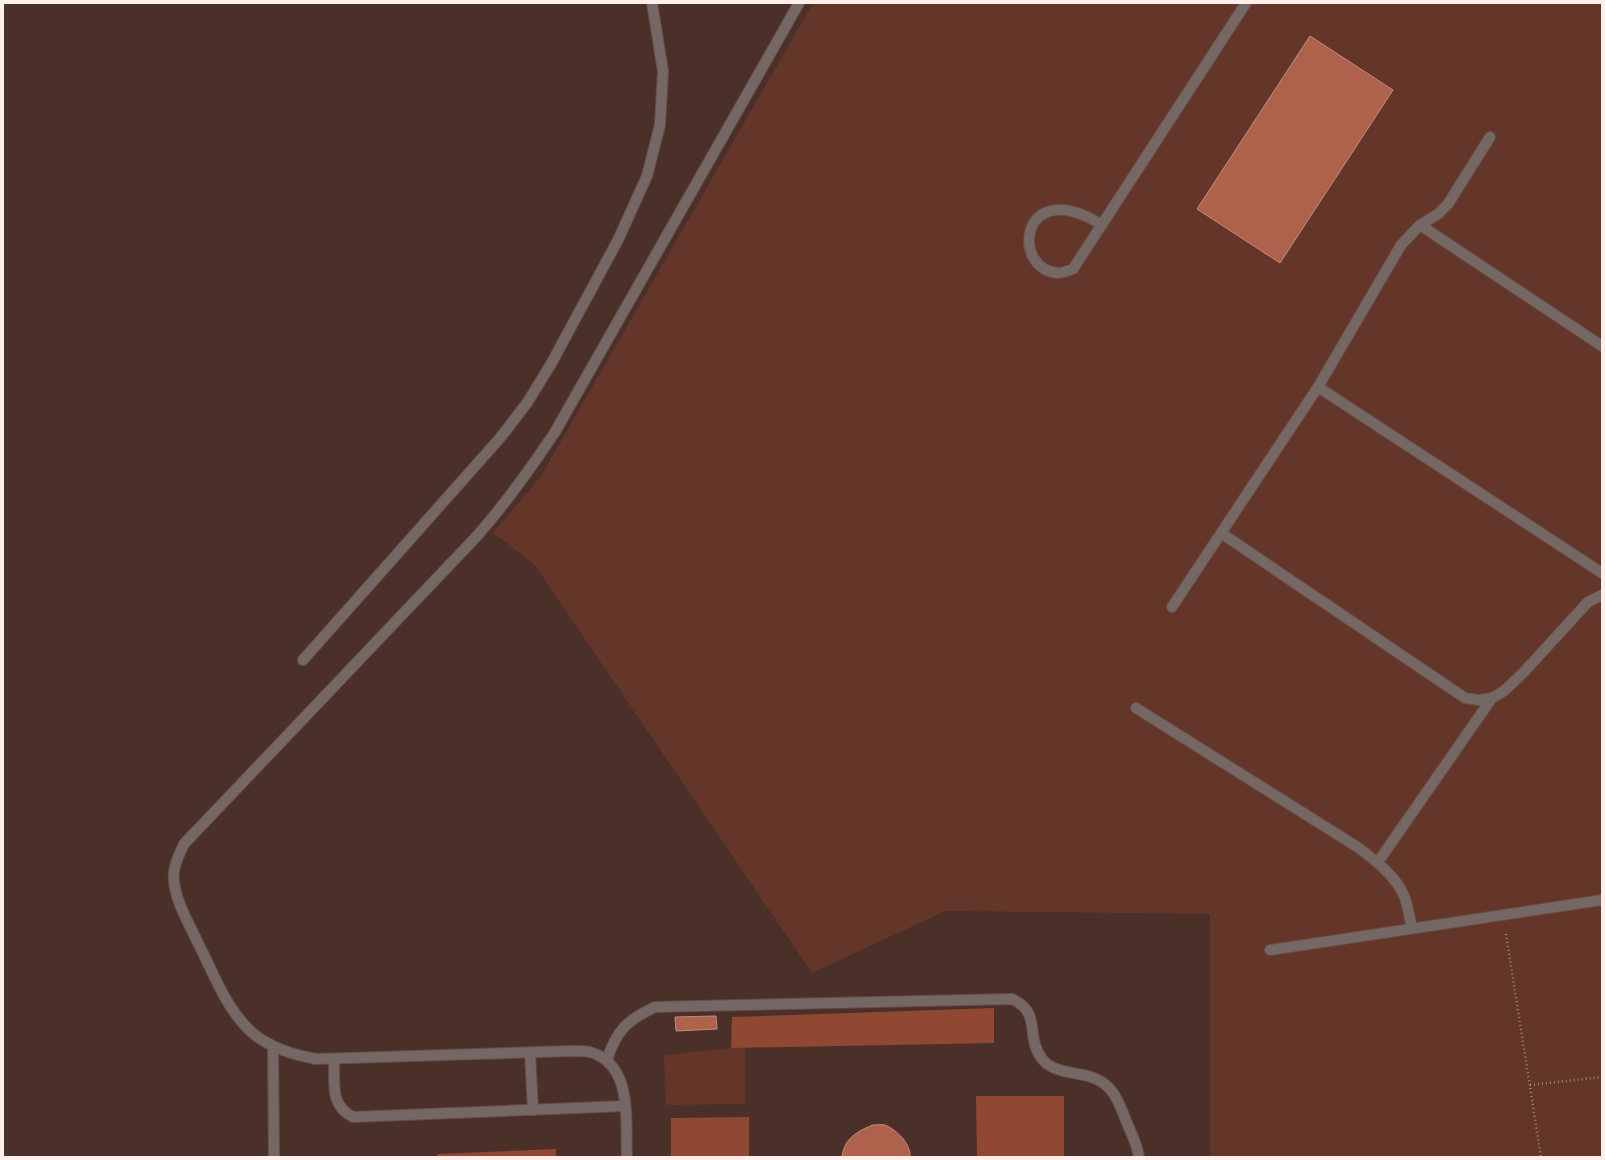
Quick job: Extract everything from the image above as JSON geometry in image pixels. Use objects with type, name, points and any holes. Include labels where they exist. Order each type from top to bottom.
[{"type":"lane","points":[[303,660],[494,444],[526,403],[551,364],[618,240],[647,176],[660,125],[663,71],[652,3]]},
{"type":"lane","points":[[627,1157],[624,1090],[618,1073],[607,1060],[590,1052],[571,1051],[316,1059],[273,1047],[255,1035],[239,1018],[226,1000],[177,898],[173,879],[176,861],[184,844],[477,536],[506,503],[532,468],[556,432],[799,3]]},
{"type":"lane","points":[[1102,225],[1083,215],[1063,210],[1045,212],[1032,224],[1028,241],[1034,258],[1044,269],[1059,273],[1074,269],[1246,3]]},
{"type":"lane","points":[[1172,607],[1318,386],[1401,245],[1420,225],[1438,214],[1448,204],[1490,136]]},
{"type":"lane","points":[[1420,225],[1602,346]]},
{"type":"lane","points":[[1318,386],[1602,573]]},
{"type":"lane","points":[[1221,533],[1466,698],[1479,700],[1492,698],[1504,691],[1523,673],[1588,602],[1602,595]]},
{"type":"lane","points":[[1378,862],[1492,698]]},
{"type":"lane","points":[[1136,708],[1359,848],[1378,862],[1395,882],[1404,897],[1412,928]]},
{"type":"lane","points":[[1270,950],[1602,900]]},
{"type":"lane","points":[[607,1060],[613,1042],[623,1027],[638,1015],[655,1007],[1012,998],[1021,1003],[1029,1011],[1033,1041],[1037,1052],[1045,1062],[1055,1068],[1092,1077],[1103,1082],[1112,1090],[1138,1146],[1139,1157]]},
{"type":"lane","points":[[273,1047],[274,1157]]},
{"type":"lane","points":[[530,1053],[533,1110]]},
{"type":"lane","points":[[334,1059],[335,1096],[338,1105],[344,1113],[353,1117],[625,1106]]},
{"type":"path","points":[[1503,915],[1541,1157]]},
{"type":"path","points":[[1530,1086],[1602,1077]]},
{"type":"shaded area","points":[[813,3],[1602,3],[1602,1157],[1210,1157],[1210,914],[945,911],[812,973],[534,564],[493,533],[541,476]]},
{"type":"shaded area","points":[[1310,36],[1393,90],[1280,263],[1197,209]]},
{"type":"shaded area","points":[[716,1016],[717,1029],[676,1031],[675,1017]]},
{"type":"shaded area","points":[[731,1048],[745,1048],[745,1104],[666,1105],[664,1055]]},
{"type":"shaded area","points":[[873,1125],[885,1125],[894,1130],[906,1142],[910,1152],[910,1157],[842,1157],[845,1145],[852,1136]]},
{"type":"building","points":[[994,1008],[994,1043],[731,1048],[732,1017]]},
{"type":"building","points":[[976,1096],[1064,1096],[1064,1157],[977,1157]]},
{"type":"building","points":[[749,1117],[749,1157],[671,1157],[671,1118]]},
{"type":"building","points":[[556,1149],[556,1157],[438,1157],[437,1154]]}]
